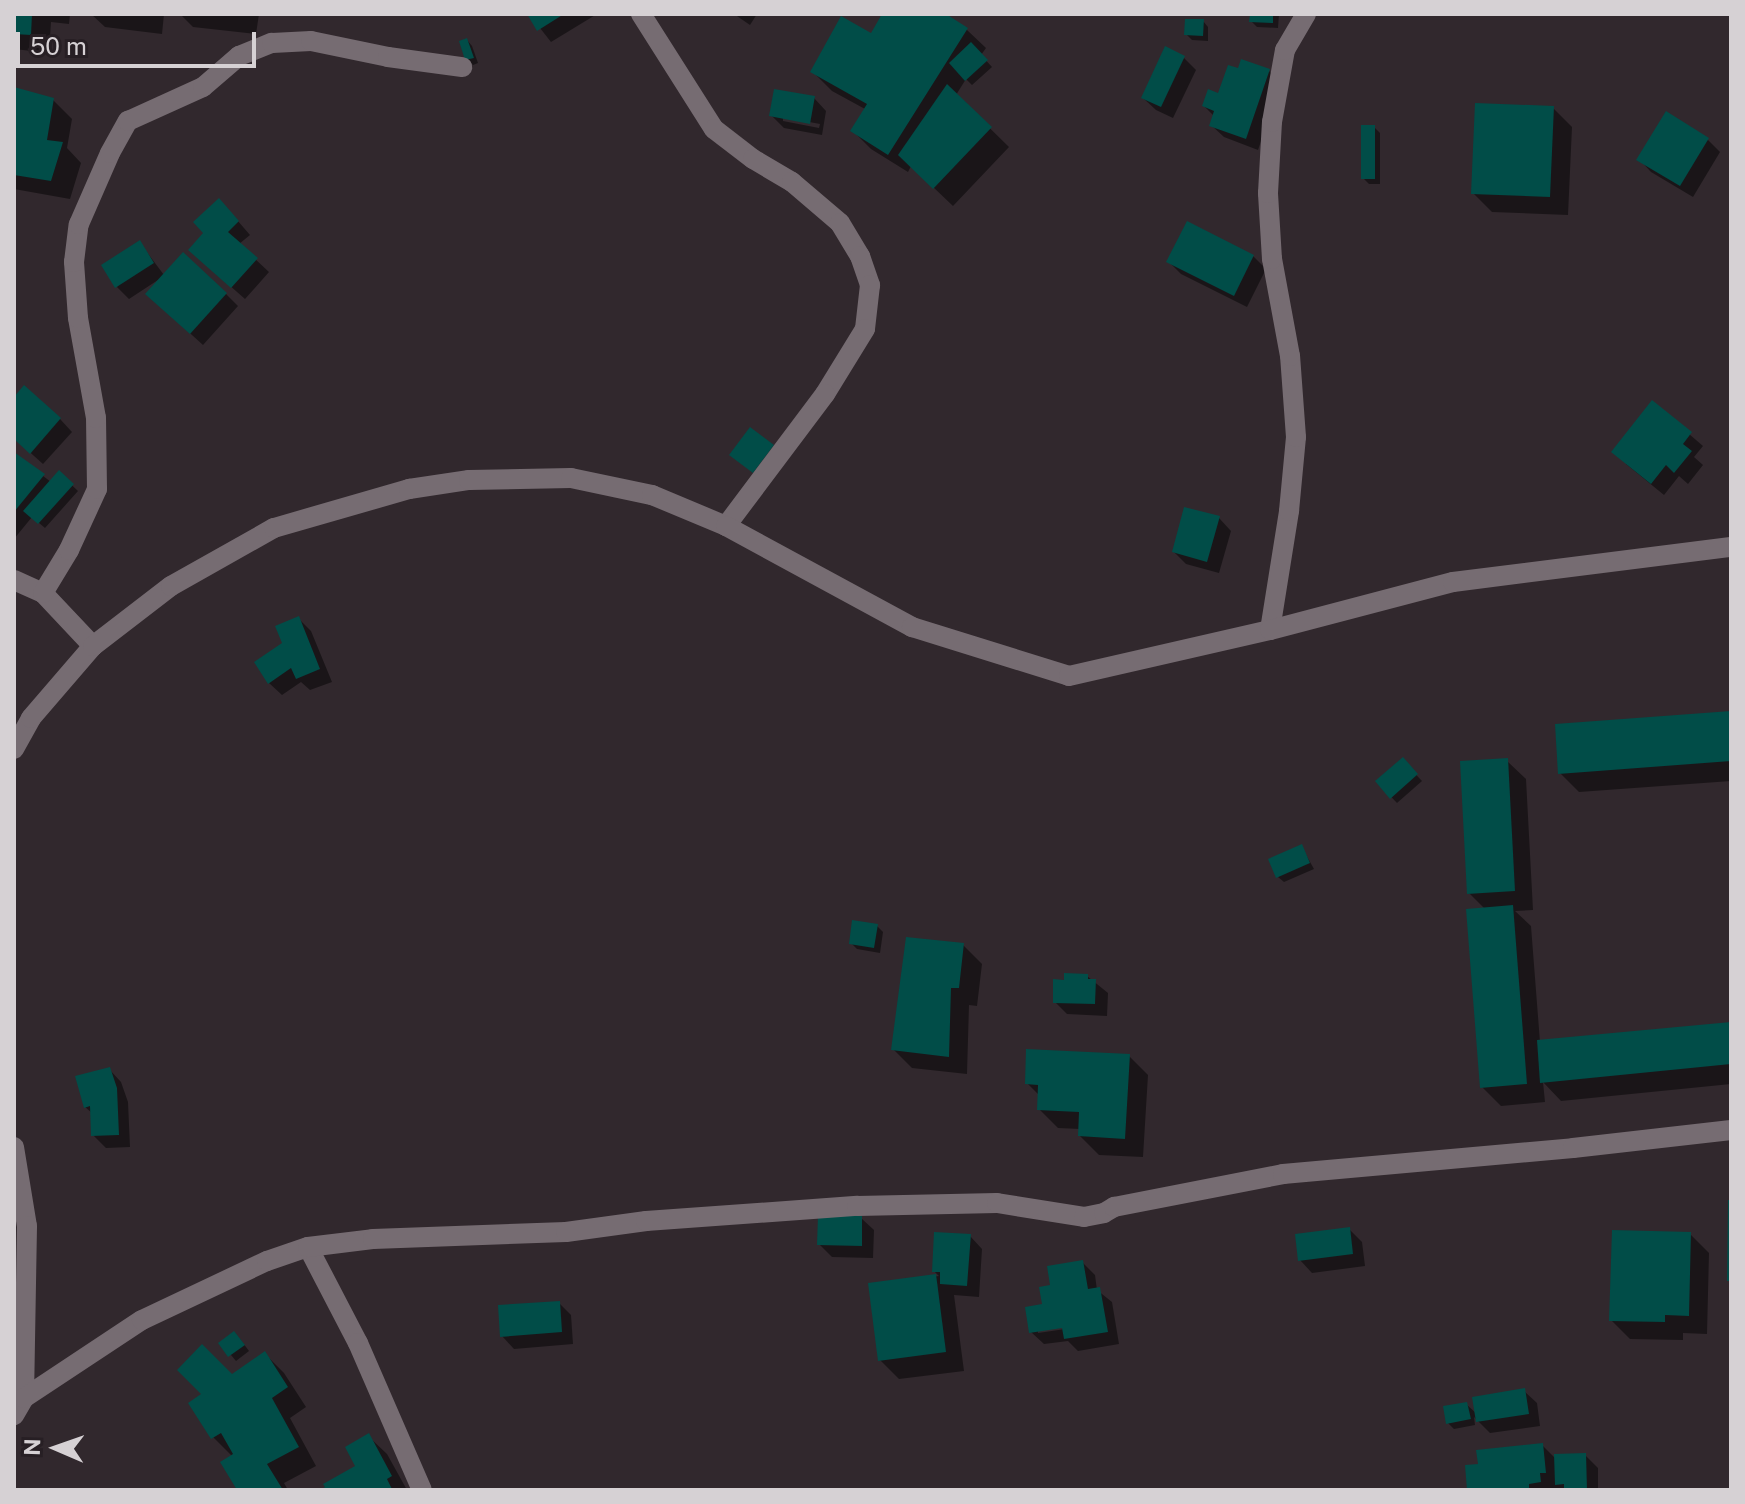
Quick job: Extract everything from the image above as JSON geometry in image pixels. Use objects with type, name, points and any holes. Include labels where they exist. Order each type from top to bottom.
[{"type":"street","points":[[641,14],[714,129],[753,159],[792,182],[840,223],[860,256],[870,285],[865,329],[825,394],[726,526]]},
{"type":"street","points":[[1270,630],[1289,511],[1296,437],[1290,356],[1272,259],[1268,179],[1272,122],[1285,50],[1306,14]]},
{"type":"street","points":[[43,593],[69,550],[97,489],[96,418],[78,318],[74,262],[79,224],[110,153],[128,121],[203,87],[239,56],[272,43],[311,41],[388,57],[462,67]]},
{"type":"street","points":[[14,749],[31,718],[93,646],[171,586],[274,528],[409,489],[469,480],[571,478],[652,495],[726,526],[912,627],[1069,676],[1270,630],[1453,582],[1731,547]]},
{"type":"street","points":[[14,580],[43,593],[93,646]]},
{"type":"street","points":[[19,1406],[142,1320],[267,1261],[308,1247],[373,1239],[539,1234],[749,1212],[857,1206],[997,1203],[1084,1217],[1104,1213],[1114,1207],[1283,1174],[1573,1148],[1731,1130]]},
{"type":"street","points":[[14,1147],[27,1226],[19,1406]]},
{"type":"street","points":[[308,1247],[358,1343],[422,1490]]},
{"type":"building","points":[[14,14],[32,14],[31,35],[14,34]]},
{"type":"building","points":[[527,14],[564,14],[537,31]]},
{"type":"building","points":[[882,14],[946,14],[968,28],[888,155],[850,131],[867,104],[810,72],[841,16],[871,33]]},
{"type":"building","points":[[1250,14],[1273,14],[1273,23],[1249,22]]},
{"type":"building","points":[[1185,19],[1204,19],[1203,36],[1184,35]]},
{"type":"building","points":[[467,38],[474,58],[465,60],[459,41]]},
{"type":"building","points":[[971,42],[988,60],[965,81],[949,63]]},
{"type":"building","points":[[1165,46],[1185,56],[1161,107],[1141,98]]},
{"type":"building","points":[[1241,59],[1270,69],[1246,139],[1209,126],[1214,111],[1202,106],[1208,89],[1218,93],[1228,65],[1238,68]]},
{"type":"building","points":[[947,84],[992,127],[933,189],[898,155]]},
{"type":"building","points":[[14,87],[54,98],[47,140],[63,142],[51,181],[14,175]]},
{"type":"building","points":[[774,89],[815,96],[810,124],[769,116]]},
{"type":"building","points":[[1475,103],[1554,106],[1550,197],[1471,194]]},
{"type":"building","points":[[1666,111],[1709,138],[1680,186],[1636,160]]},
{"type":"building","points":[[1361,125],[1375,125],[1375,179],[1361,179]]},
{"type":"building","points":[[219,198],[239,221],[228,232],[258,258],[231,288],[188,250],[203,233],[193,222]]},
{"type":"building","points":[[1187,221],[1254,255],[1234,296],[1166,262]]},
{"type":"building","points":[[140,240],[154,263],[115,288],[101,265]]},
{"type":"building","points":[[183,252],[227,293],[190,334],[145,294]]},
{"type":"building","points":[[24,385],[61,418],[30,454],[14,439],[14,397]]},
{"type":"building","points":[[1652,400],[1692,432],[1683,444],[1692,451],[1674,473],[1666,465],[1651,484],[1611,452]]},
{"type":"building","points":[[750,427],[774,445],[753,473],[729,455]]},
{"type":"building","points":[[14,452],[45,474],[14,512]]},
{"type":"building","points":[[59,470],[74,484],[38,524],[23,511]]},
{"type":"building","points":[[1184,507],[1220,516],[1207,562],[1172,552]]},
{"type":"building","points":[[299,616],[320,669],[296,679],[291,668],[268,684],[254,662],[282,643],[275,626]]},
{"type":"building","points":[[1731,711],[1731,761],[1558,774],[1555,724]]},
{"type":"building","points":[[1403,757],[1418,774],[1390,799],[1375,781]]},
{"type":"building","points":[[1508,758],[1515,891],[1467,894],[1460,761]]},
{"type":"building","points":[[1302,844],[1310,863],[1276,878],[1268,859]]},
{"type":"building","points":[[1513,905],[1527,1084],[1480,1088],[1466,909]]},
{"type":"building","points":[[852,920],[878,924],[874,948],[849,944]]},
{"type":"building","points":[[906,937],[964,943],[959,988],[951,988],[949,1057],[891,1050]]},
{"type":"building","points":[[1064,973],[1088,974],[1088,979],[1096,979],[1095,1004],[1053,1003],[1053,979],[1064,980]]},
{"type":"building","points":[[1731,1022],[1731,1064],[1540,1083],[1537,1040]]},
{"type":"building","points":[[1026,1049],[1130,1054],[1125,1139],[1078,1136],[1079,1112],[1037,1110],[1038,1085],[1025,1084]]},
{"type":"building","points":[[110,1067],[117,1088],[119,1135],[91,1136],[90,1106],[84,1108],[75,1076]]},
{"type":"building","points":[[1728,1200],[1731,1200],[1731,1281],[1727,1281]]},
{"type":"building","points":[[818,1216],[862,1216],[862,1246],[817,1245]]},
{"type":"building","points":[[1350,1227],[1353,1254],[1298,1261],[1295,1234]]},
{"type":"building","points":[[1612,1230],[1691,1232],[1689,1316],[1665,1315],[1665,1322],[1609,1321]]},
{"type":"building","points":[[934,1232],[971,1234],[967,1286],[940,1284],[940,1272],[932,1272]]},
{"type":"building","points":[[1083,1260],[1088,1289],[1100,1287],[1108,1332],[1064,1339],[1062,1328],[1029,1333],[1025,1307],[1042,1304],[1039,1287],[1050,1285],[1047,1266]]},
{"type":"building","points":[[936,1274],[946,1352],[878,1361],[868,1283]]},
{"type":"building","points":[[560,1301],[562,1332],[500,1337],[498,1305]]},
{"type":"building","points":[[234,1331],[245,1345],[228,1357],[218,1343]]},
{"type":"building","points":[[202,1344],[232,1374],[265,1351],[288,1387],[272,1398],[299,1447],[267,1464],[283,1490],[237,1490],[220,1462],[233,1454],[221,1433],[211,1439],[188,1403],[201,1394],[177,1370]]},
{"type":"building","points":[[1525,1388],[1529,1414],[1476,1422],[1472,1397]]},
{"type":"building","points":[[1467,1402],[1471,1419],[1446,1424],[1443,1406]]},
{"type":"building","points":[[369,1433],[392,1476],[387,1479],[392,1489],[320,1490],[325,1487],[323,1484],[355,1466],[345,1447]]},
{"type":"building","points":[[1543,1443],[1546,1473],[1540,1473],[1541,1482],[1529,1484],[1529,1490],[1467,1490],[1465,1465],[1478,1464],[1476,1450]]},
{"type":"building","points":[[1586,1453],[1587,1490],[1564,1490],[1564,1484],[1555,1485],[1554,1454]]}]
